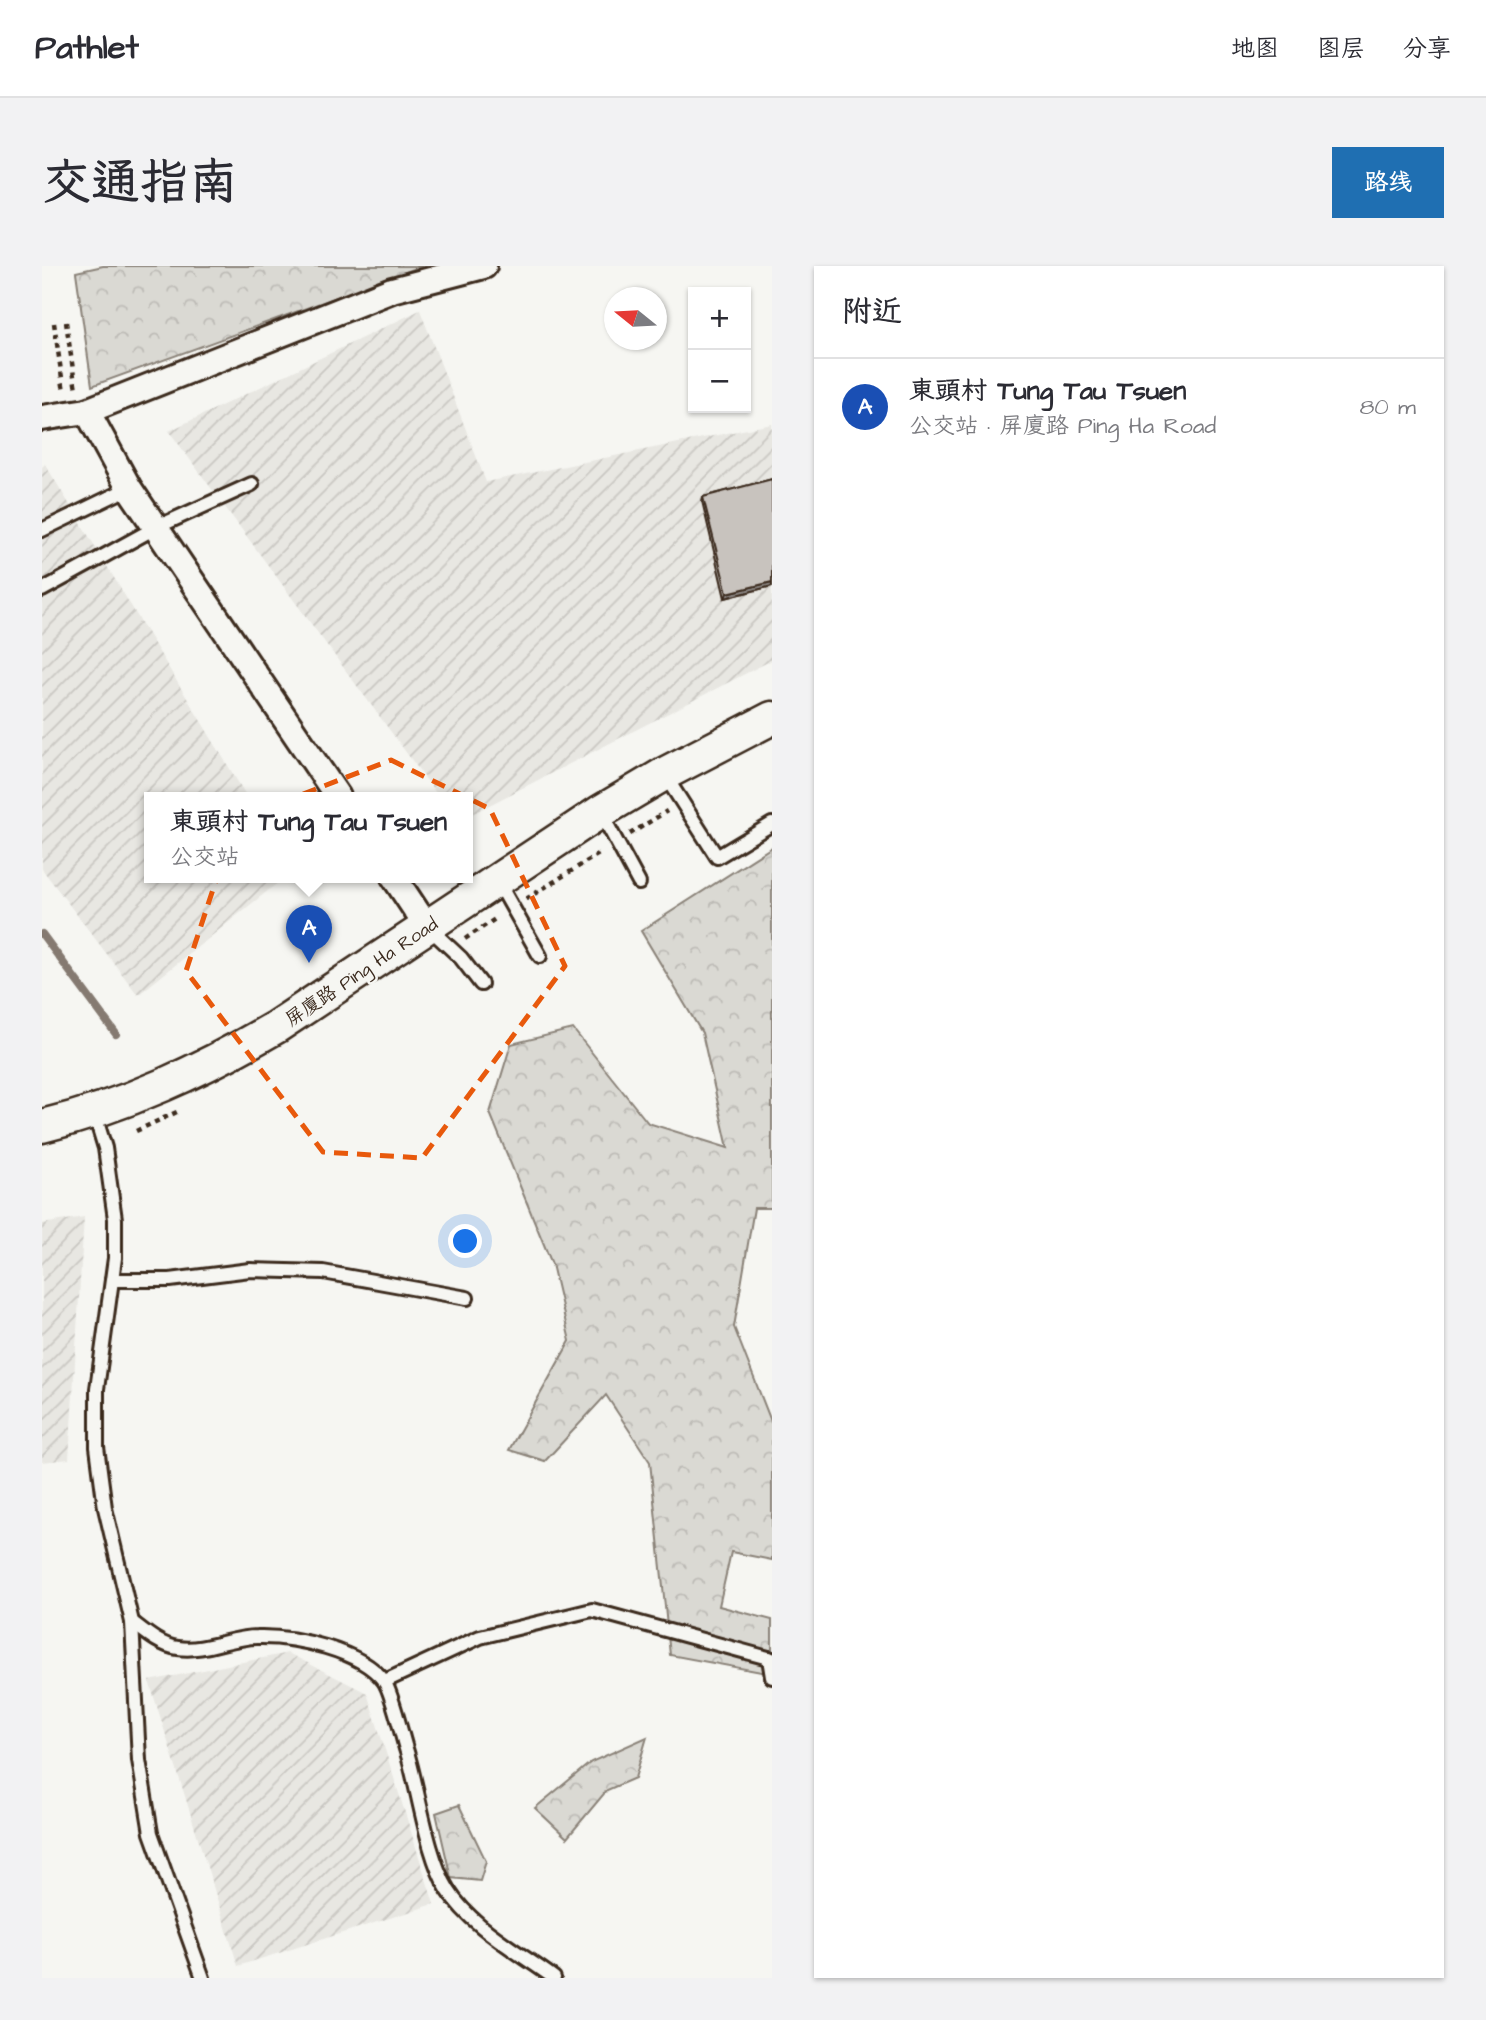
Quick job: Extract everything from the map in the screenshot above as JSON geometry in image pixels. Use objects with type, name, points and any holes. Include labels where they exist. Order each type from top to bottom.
[{"type":"street","points":[[42,418],[78,412],[392,290],[484,266]]},
{"type":"street","points":[[78,412],[335,792]]},
{"type":"street","name":"屏廈路 Ping Ha Road","points":[[42,1126],[94,1111],[198,1070],[236,1050],[600,812],[664,774],[771,722]]},
{"type":"street","points":[[398,883],[427,927]]},
{"type":"lane","points":[[42,590],[155,528],[252,484]]},
{"type":"lane","points":[[42,530],[129,488]]},
{"type":"lane","points":[[664,774],[717,857],[772,824]]},
{"type":"lane","points":[[600,812],[639,883]]},
{"type":"lane","points":[[497,880],[540,956]]},
{"type":"lane","points":[[427,927],[461,958],[481,984]]},
{"type":"lane","points":[[94,1111],[112,1185],[115,1232],[112,1280],[97,1389],[97,1447],[104,1508],[132,1622],[139,1760],[151,1833],[203,1978]]},
{"type":"lane","points":[[112,1280],[170,1280],[250,1270],[323,1272],[467,1298]]},
{"type":"lane","points":[[385,1681],[480,1637],[592,1610],[770,1659],[772,1677]]},
{"type":"lane","points":[[132,1622],[156,1639],[177,1648],[201,1648],[256,1637],[344,1651],[385,1681],[414,1776],[439,1874],[448,1891],[462,1909],[554,1978]]},
{"type":"path","points":[[66,322],[78,412]]},
{"type":"path","points":[[54,323],[78,412]]},
{"type":"highlighted area","points":[[391,760],[490,809],[565,966],[422,1158],[323,1152],[186,971],[236,820]]},
{"type":"shaded area","points":[[420,310],[486,482],[772,424],[772,660],[473,813],[473,792],[435,792],[169,431]]},
{"type":"shaded area","points":[[45,464],[244,792],[144,792],[144,883],[278,883],[138,995],[42,869],[42,467]]},
{"type":"shaded area","points":[[84,1217],[69,1459],[42,1462],[42,1224]]},
{"type":"shaded area","points":[[288,1653],[367,1693],[434,1904],[238,1966],[149,1681]]},
{"type":"green space","points":[[103,266],[422,266],[92,386],[76,272]]},
{"type":"green space","points":[[772,847],[772,1208],[754,1208],[734,1327],[772,1424],[772,1560],[731,1552],[719,1606],[772,1620],[772,1674],[670,1655],[650,1462],[606,1395],[545,1461],[509,1450],[570,1341],[552,1264],[490,1113],[511,1044],[573,1029],[648,1123],[728,1148],[702,1033],[641,931]]},
{"type":"green space","points":[[647,1737],[635,1778],[607,1790],[567,1838],[535,1808],[591,1762]]},
{"type":"green space","points":[[459,1805],[486,1861],[480,1881],[451,1878],[436,1813]]},
{"type":"building","points":[[772,479],[772,582],[727,593],[703,497]]},
{"type":"waterway","points":[[42,934],[116,1034]]},
{"type":"place","name":"東頭村 Tung Tau Tsuen","points":[[309,963]]}]
